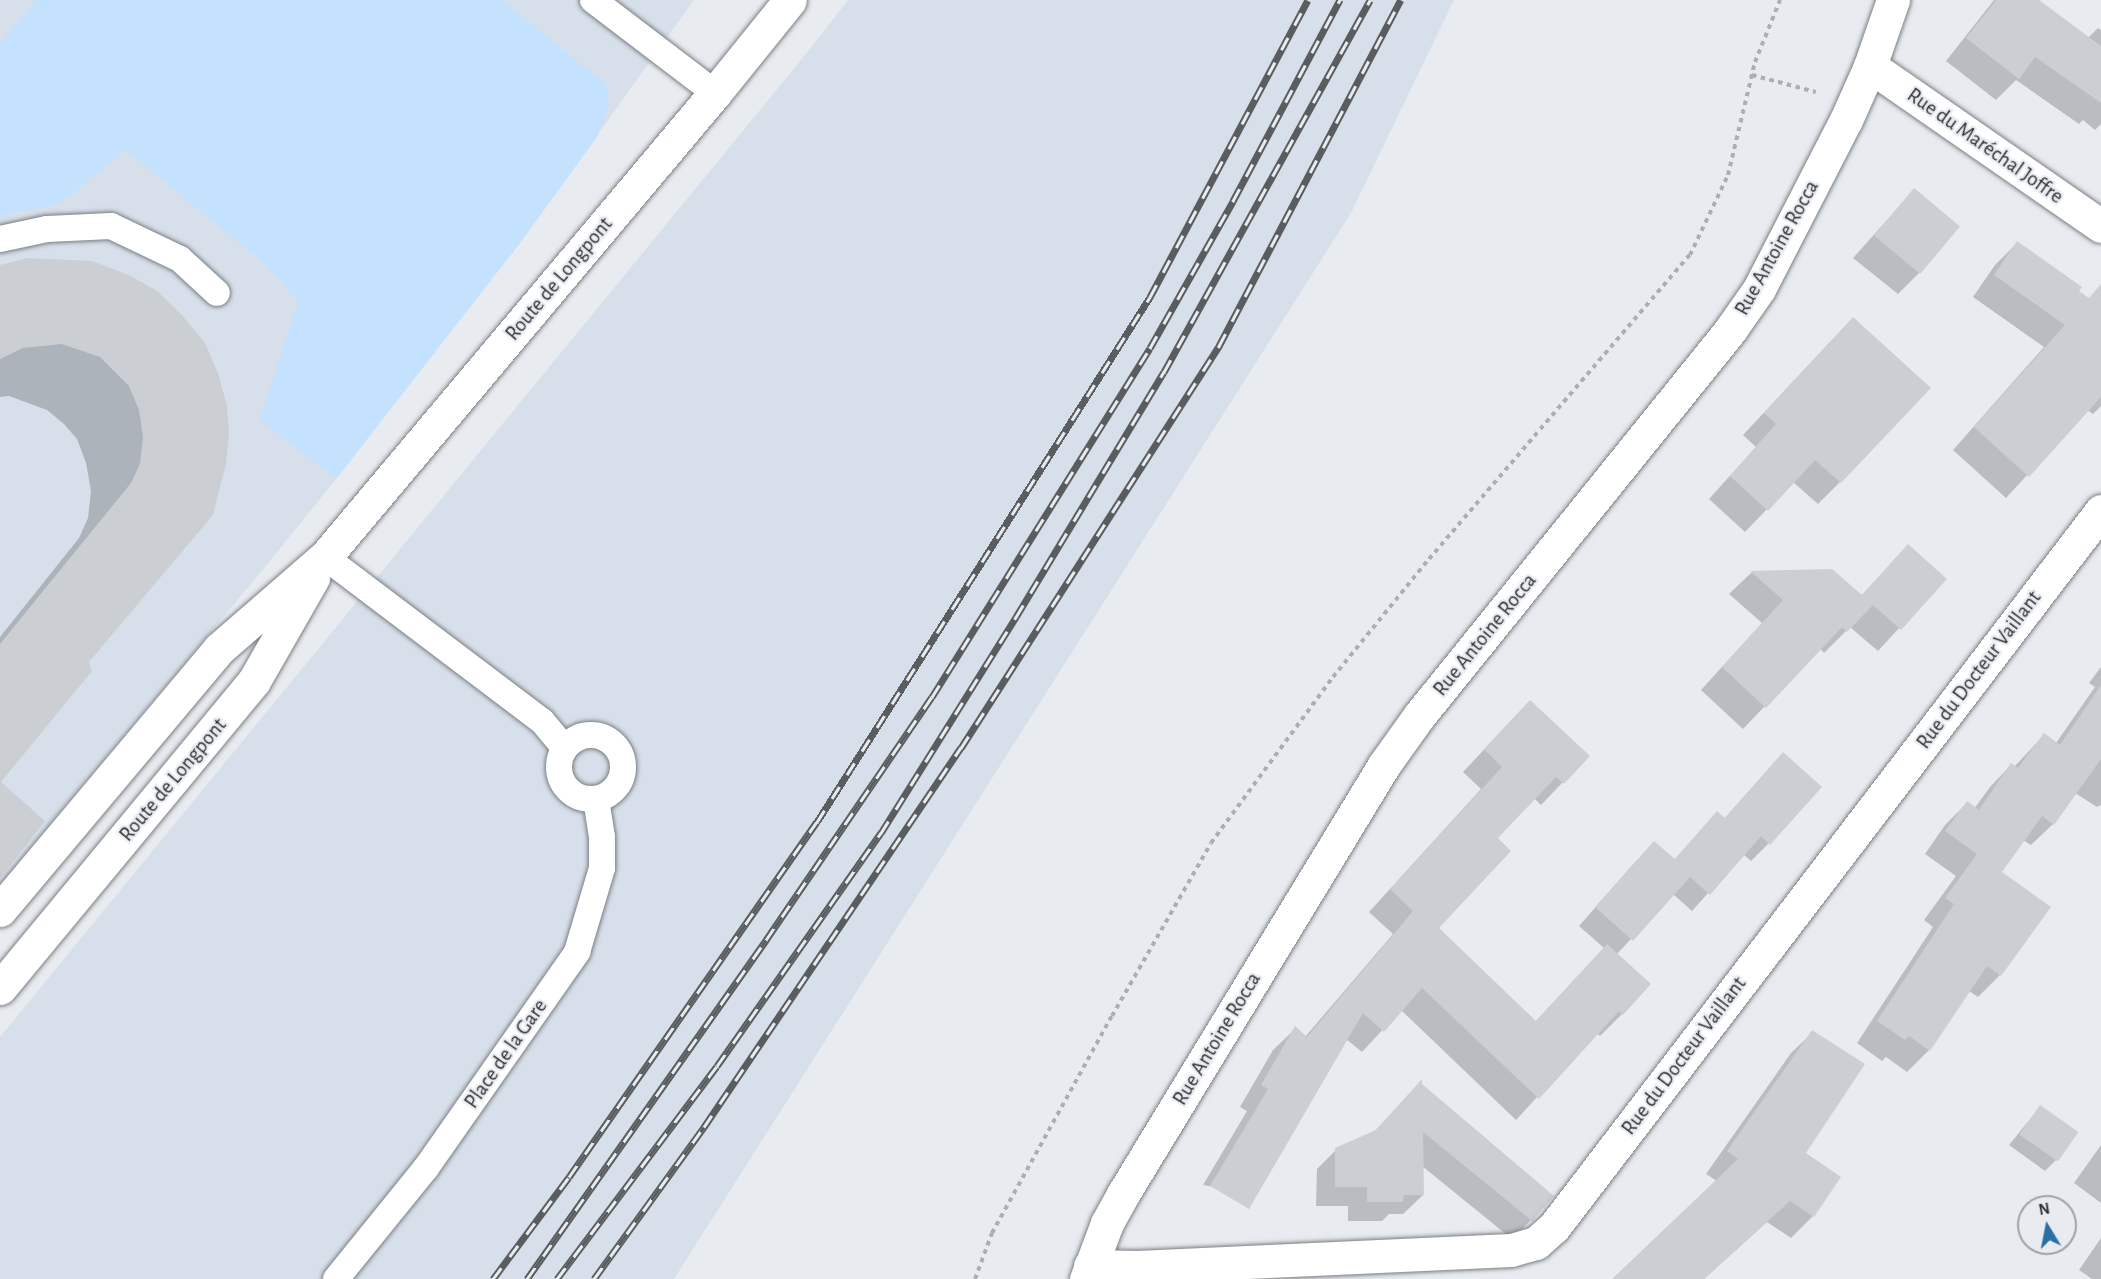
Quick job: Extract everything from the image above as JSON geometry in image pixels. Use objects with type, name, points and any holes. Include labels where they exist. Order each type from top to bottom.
[{"type":"street","name":"Route de Longpont","points":[[0,910],[219,649],[325,557],[715,93],[790,0]]},
{"type":"street","name":"Rue Antoine Rocca","points":[[1088,1273],[1123,1194],[1384,765],[1419,716],[1731,330],[1759,289],[1854,101],[1870,66],[1893,0]]},
{"type":"street","name":"Rue du Maréchal Joffre","points":[[1870,66],[2101,226]]},
{"type":"street","name":"Rue du Docteur Vaillant","points":[[1088,1273],[1137,1267],[1511,1251],[1536,1243],[1561,1217],[2101,511]]},
{"type":"street","name":"Route de Longpont","points":[[0,988],[254,681],[325,557]]},
{"type":"lane","points":[[593,0],[715,93]]},
{"type":"lane","points":[[0,239],[47,229],[111,226],[180,259],[217,292]]},
{"type":"lane","points":[[325,557],[542,721],[565,748]]},
{"type":"lane","points":[[595,735],[606,738],[618,750],[624,766],[622,777],[607,795],[596,799],[585,799],[575,795],[561,779],[560,757],[565,748],[573,739],[595,735]]},
{"type":"lane","name":"Place de la Gare","points":[[336,1279],[426,1168],[577,952],[602,868],[602,837],[596,799]]},
{"type":"path","points":[[975,1279],[992,1233],[1211,843],[1333,676],[1429,559],[1690,255],[1728,175],[1752,75],[1780,0]]},
{"type":"path","points":[[1752,75],[1854,101]]},
{"type":"shaded area","points":[[0,0],[694,0],[520,243],[336,479],[261,572],[0,883]]},
{"type":"shaded area","points":[[36,0],[502,0],[607,85],[608,109],[597,137],[520,243],[336,479],[260,420],[298,301],[261,261],[126,150],[59,204],[0,216],[0,43]]},
{"type":"shaded area","points":[[848,0],[1454,0],[1351,213],[674,1279],[0,1279],[0,1037]]},
{"type":"building","points":[[1996,0],[2039,0],[2101,46],[2101,103],[2035,57],[2019,79],[1966,38]]},
{"type":"building","points":[[1914,188],[1960,227],[1920,274],[1874,235]]},
{"type":"building","points":[[2017,241],[2082,287],[2079,291],[2089,298],[2101,284],[2101,397],[2029,477],[1974,427],[2065,325],[1994,275]]},
{"type":"building","points":[[27,258],[92,261],[131,276],[157,291],[181,314],[205,343],[218,373],[227,406],[229,432],[226,464],[213,515],[89,662],[92,671],[1,782],[45,821],[0,878],[0,644],[131,483],[140,464],[143,437],[139,410],[129,386],[100,357],[62,344],[23,348],[0,359],[0,265]]},
{"type":"building","points":[[1853,317],[1931,388],[1841,483],[1815,460],[1768,511],[1730,476],[1776,424],[1764,413]]},
{"type":"building","points":[[1908,544],[1947,579],[1901,630],[1873,605],[1847,632],[1842,627],[1766,708],[1722,667],[1783,600],[1750,571],[1832,569],[1862,595]]},
{"type":"building","points":[[2101,685],[2101,759],[2054,825],[2042,816],[2002,872],[2051,907],[2001,976],[1987,966],[1930,1051],[1909,1036],[1905,1040],[1877,1021],[1954,904],[1945,898],[1977,854],[1945,831],[1967,801],[1979,810],[2011,763],[2018,768],[2044,733],[2060,745]]},
{"type":"building","points":[[1530,700],[1590,756],[1564,784],[1556,777],[1498,838],[1511,851],[1439,928],[1536,1021],[1607,944],[1651,984],[1623,1015],[1619,1011],[1539,1099],[1422,988],[1384,1032],[1363,1013],[1249,1209],[1210,1186],[1268,1089],[1261,1085],[1295,1026],[1307,1037],[1413,911],[1390,889],[1502,767],[1484,749]]},
{"type":"building","points":[[1783,752],[1822,787],[1770,845],[1761,836],[1710,895],[1690,877],[1633,941],[1595,907],[1654,841],[1675,859],[1717,811],[1725,818]]},
{"type":"building","points":[[1812,1030],[1865,1064],[1806,1153],[1841,1177],[1814,1217],[1790,1201],[1704,1279],[1612,1279],[1738,1159],[1727,1151]]},
{"type":"building","points":[[1422,1079],[1422,1084],[1554,1196],[1532,1221],[1423,1132],[1424,1195],[1404,1195],[1403,1202],[1367,1202],[1367,1187],[1335,1187],[1335,1148],[1376,1130]]},
{"type":"building","points":[[2040,1105],[2079,1132],[2058,1161],[2019,1134]]},
{"type":"railway","points":[[493,1279],[569,1177],[817,822],[1150,297],[1308,0]]},
{"type":"railway","points":[[527,1279],[766,940],[932,697],[1150,348],[1233,201],[1340,0]]},
{"type":"railway","points":[[557,1279],[717,1066],[881,833],[1016,617],[1164,372],[1370,0]]},
{"type":"railway","points":[[594,1279],[704,1127],[961,748],[1219,346],[1401,0]]}]
